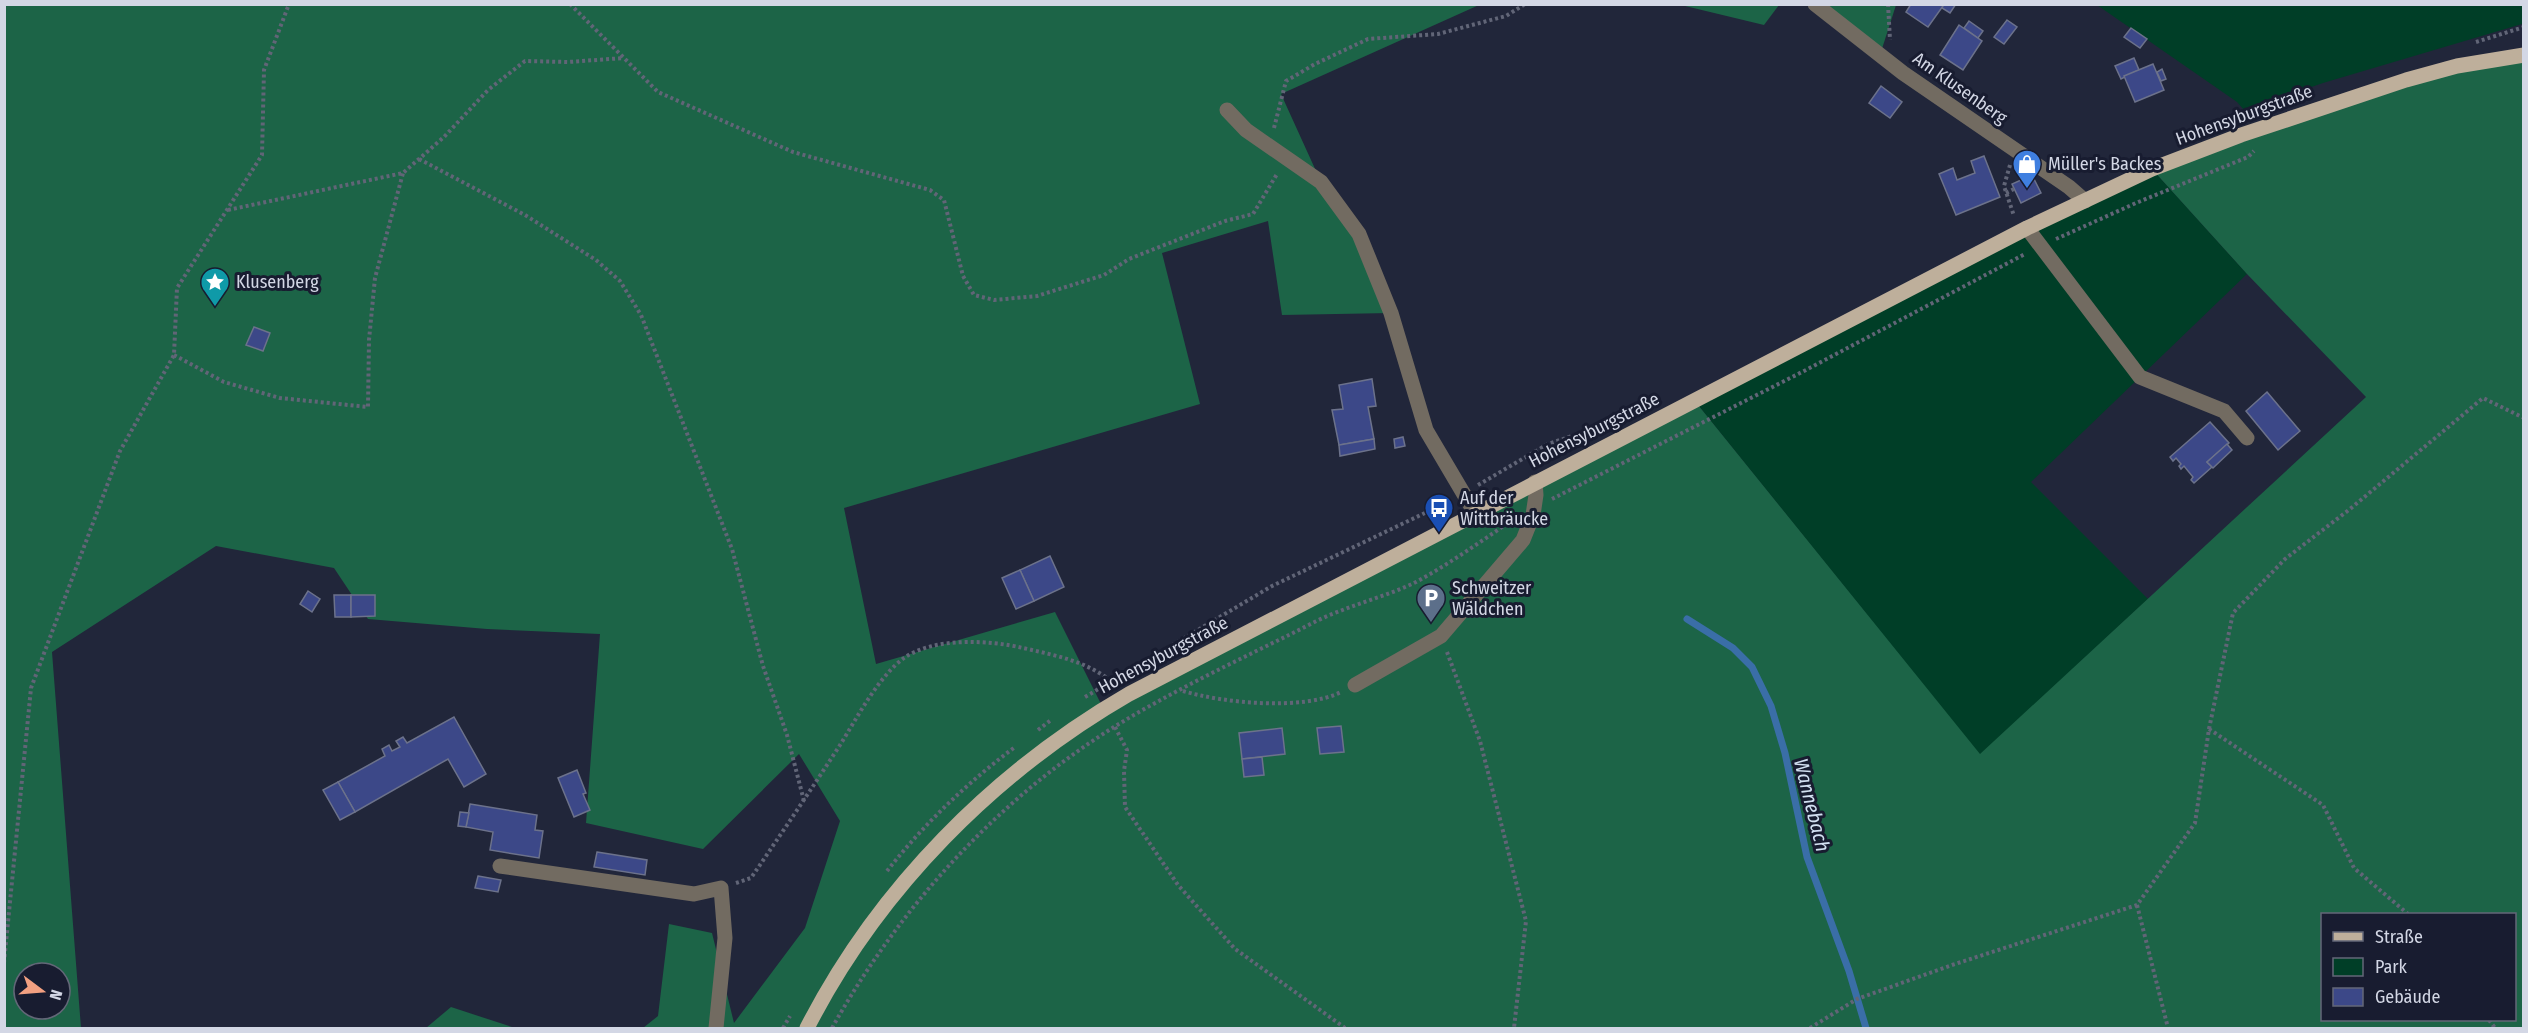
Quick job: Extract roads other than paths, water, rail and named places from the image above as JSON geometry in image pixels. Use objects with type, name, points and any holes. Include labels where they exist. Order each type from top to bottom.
[{"type":"main road","name":"Hohensyburgstraße","points":[[807,1029],[842,968],[920,863],[956,827],[1030,761],[1129,694],[2023,231],[2152,169],[2406,80],[2457,66],[2523,55]]},
{"type":"street","name":"Am Klusenberg","points":[[1815,4],[1892,65],[2069,187],[2085,201]]},
{"type":"street","points":[[1227,110],[1246,130],[1321,182],[1359,234],[1391,313],[1426,430],[1475,513]]},
{"type":"street","points":[[2023,231],[2041,246],[2140,377],[2224,411],[2247,438]]},
{"type":"street","points":[[1355,685],[1441,636],[1523,540],[1534,508],[1535,482]]},
{"type":"street","points":[[500,866],[694,894],[721,888],[725,938],[716,1029]]},
{"type":"waterway","name":"Wannebach","points":[[1687,619],[1733,648],[1752,667],[1771,706],[1785,753],[1807,857],[1849,971],[1866,1028]]},
{"type":"place","name":"Müller's Backes","points":[[2027,190]]},
{"type":"place","name":"Klusenberg","points":[[215,308]]},
{"type":"place","name":"Auf der Wittbräucke","points":[[1439,534]]},
{"type":"place","name":"Schweitzer Wäldchen","points":[[1431,624]]}]
